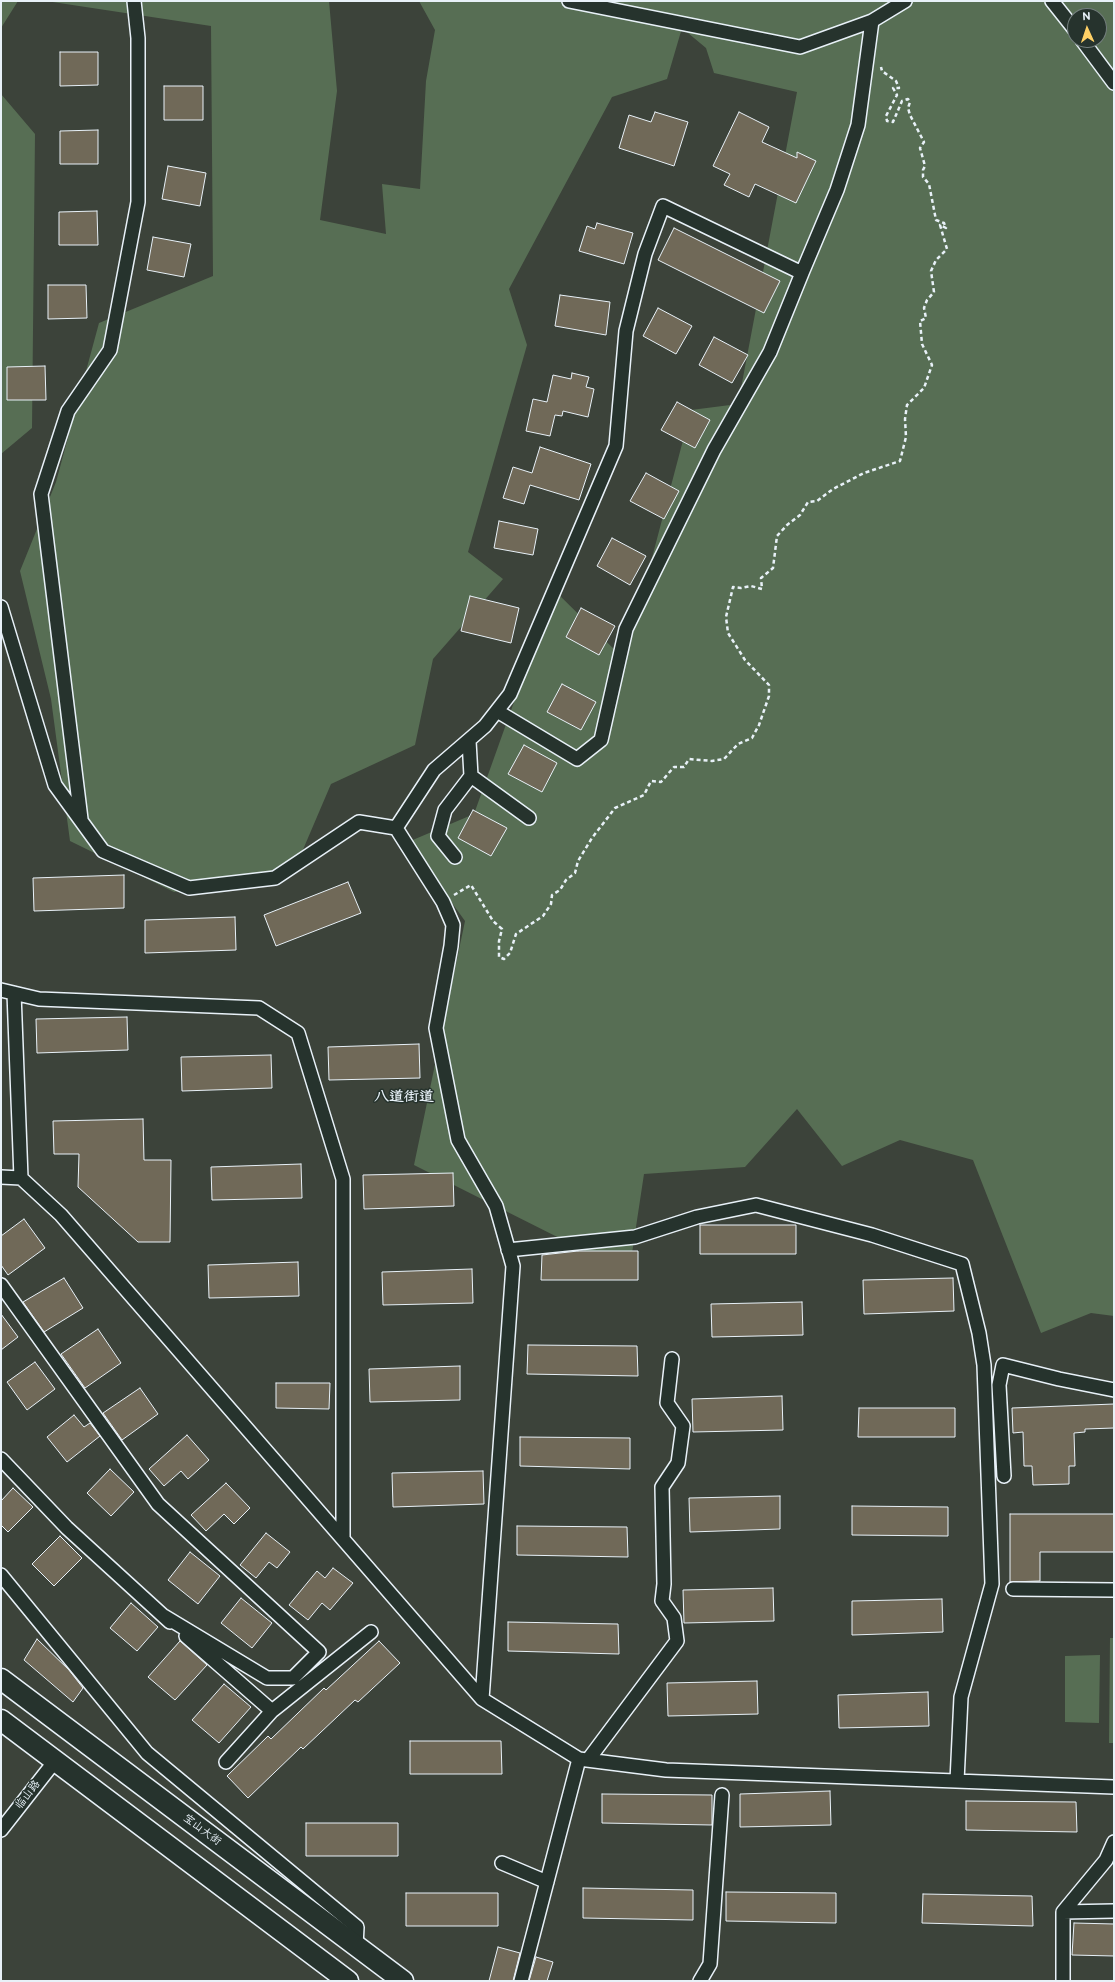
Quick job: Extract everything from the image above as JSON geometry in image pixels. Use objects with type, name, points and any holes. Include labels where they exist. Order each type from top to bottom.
[{"type":"main road","name":"宝山大街","points":[[1,1679],[403,1981]]},
{"type":"main road","points":[[1,1720],[348,1981]]},
{"type":"street","points":[[81,821],[41,494],[68,411],[110,350],[138,202],[138,38],[134,1]]},
{"type":"street","points":[[569,1],[800,47],[872,21],[905,1]]},
{"type":"street","points":[[1052,1],[1067,20]]},
{"type":"street","points":[[497,711],[578,759],[601,740],[626,629],[714,450],[770,352],[837,190],[858,125],[872,21]]},
{"type":"street","points":[[1088,48],[1114,83]]},
{"type":"street","points":[[396,828],[434,770],[485,726],[510,694],[616,446],[626,331],[645,254],[663,206],[802,273]]},
{"type":"street","points":[[1,606],[55,785],[103,851],[189,888],[275,878],[358,822],[396,828],[444,902],[453,925],[452,946],[436,1028],[458,1140],[496,1206],[512,1266],[482,1699]]},
{"type":"street","points":[[454,857],[438,836],[445,810],[471,776],[468,741]]},
{"type":"street","points":[[471,776],[529,818]]},
{"type":"street","points":[[21,1178],[7,992],[39,999],[259,1008],[298,1034],[344,1179],[343,1539]]},
{"type":"street","points":[[1,1177],[21,1178],[66,1221],[482,1699],[583,1760],[666,1770],[1114,1787]]},
{"type":"street","points":[[508,1250],[635,1236],[697,1217],[756,1204],[872,1235],[962,1264],[979,1333],[984,1365],[992,1584],[961,1697],[957,1781]]},
{"type":"street","points":[[1,1285],[158,1504],[319,1652],[293,1678],[267,1678],[164,1616]]},
{"type":"street","points":[[521,1981],[547,1882],[583,1760],[676,1641],[674,1618],[662,1601],[664,1584],[662,1487],[678,1463],[683,1426],[667,1403],[672,1359]]},
{"type":"street","points":[[1004,1476],[999,1385],[1002,1365],[1058,1379],[1114,1390]]},
{"type":"street","points":[[1,1459],[67,1528],[272,1711]]},
{"type":"street","points":[[1,1575],[147,1753],[357,1927],[356,1946]]},
{"type":"street","points":[[1014,1590],[1114,1590]]},
{"type":"street","points":[[226,1762],[272,1711],[371,1632]]},
{"type":"street","name":"临山路","points":[[1,1830],[55,1761]]},
{"type":"street","points":[[700,1981],[710,1964],[722,1795]]},
{"type":"street","points":[[1063,1981],[1063,1912],[1106,1860],[1114,1842]]},
{"type":"street","points":[[502,1863],[547,1882]]},
{"type":"street","points":[[1063,1912],[1114,1911]]},
{"type":"path","points":[[444,902],[471,885],[493,921],[502,929],[499,941],[499,957],[504,960],[510,953],[516,934],[543,916],[551,904],[552,895],[560,890],[566,880],[575,873],[578,861],[592,838],[615,808],[644,795],[651,781],[661,782],[674,767],[684,767],[689,759],[712,761],[724,759],[738,744],[752,738],[759,725],[769,696],[769,685],[745,660],[728,633],[726,617],[733,587],[741,588],[751,586],[762,589],[761,578],[772,568],[777,536],[787,525],[800,515],[808,502],[816,501],[833,489],[864,473],[900,461],[906,437],[905,419],[907,406],[924,388],[932,365],[922,344],[920,321],[926,318],[924,308],[927,300],[934,292],[931,271],[936,260],[947,249],[940,225],[946,228],[944,223],[936,220],[929,184],[923,177],[923,170],[925,166],[920,148],[924,142],[910,115],[908,108],[910,102],[908,99],[902,101],[893,122],[887,120],[886,116],[897,95],[893,88],[899,88],[896,81],[882,71],[880,64]]},
{"type":"green space","points":[[1,1],[18,1],[1,28]]},
{"type":"green space","points":[[46,1],[329,1],[337,91],[320,220],[386,234],[382,184],[420,189],[426,81],[435,30],[419,1],[1114,1],[1114,1316],[1091,1313],[1041,1333],[973,1160],[900,1140],[842,1166],[797,1109],[745,1167],[644,1174],[629,1273],[414,1165],[465,921],[408,842],[474,814],[554,590],[625,660],[691,410],[738,404],[797,92],[714,73],[706,48],[682,28],[667,79],[612,97],[509,289],[527,345],[468,552],[503,579],[433,659],[415,745],[331,784],[296,866],[174,892],[70,841],[51,699],[20,571],[56,482],[99,323],[213,276],[211,26]]},
{"type":"green space","points":[[1,94],[35,134],[32,428],[1,454]]},
{"type":"green space","points":[[1110,1638],[1114,1638],[1114,1743],[1109,1743]]},
{"type":"green space","points":[[1100,1655],[1099,1723],[1065,1722],[1065,1656]]},
{"type":"building","points":[[60,52],[98,52],[98,85],[60,86]]},
{"type":"building","points":[[164,86],[203,86],[203,120],[164,120]]},
{"type":"building","points":[[655,112],[688,122],[674,166],[619,148],[629,115],[651,122]]},
{"type":"building","points":[[739,112],[769,127],[762,142],[797,158],[797,152],[816,161],[796,203],[755,184],[749,197],[724,185],[730,174],[713,166]]},
{"type":"building","points":[[98,130],[98,164],[60,164],[60,131]]},
{"type":"building","points":[[168,166],[206,173],[200,206],[162,199]]},
{"type":"building","points":[[97,211],[98,245],[59,245],[59,212]]},
{"type":"building","points":[[597,223],[633,233],[624,264],[579,251],[587,226],[595,229]]},
{"type":"building","points":[[674,228],[780,281],[764,313],[658,260]]},
{"type":"building","points":[[153,237],[191,244],[184,277],[147,270]]},
{"type":"building","points":[[48,285],[86,285],[87,318],[48,319]]},
{"type":"building","points":[[560,295],[610,302],[606,335],[555,326]]},
{"type":"building","points":[[658,308],[692,326],[676,354],[643,336]]},
{"type":"building","points":[[714,337],[748,355],[732,383],[699,365]]},
{"type":"building","points":[[45,366],[46,400],[7,400],[7,367]]},
{"type":"building","points":[[572,373],[589,377],[586,387],[594,389],[588,417],[563,411],[562,416],[555,415],[550,436],[526,431],[533,399],[547,402],[553,375],[571,379]]},
{"type":"building","points":[[677,402],[710,420],[695,448],[661,430]]},
{"type":"building","points":[[540,447],[591,464],[579,500],[530,485],[524,504],[503,498],[513,467],[532,473]]},
{"type":"building","points":[[646,473],[679,491],[664,519],[630,501]]},
{"type":"building","points":[[499,521],[538,529],[533,555],[494,548]]},
{"type":"building","points":[[612,538],[646,556],[630,585],[597,566]]},
{"type":"building","points":[[470,596],[519,608],[511,643],[461,631]]},
{"type":"building","points":[[581,608],[615,626],[599,655],[566,637]]},
{"type":"building","points":[[562,684],[596,702],[581,730],[547,712]]},
{"type":"building","points":[[524,745],[557,763],[542,792],[508,774]]},
{"type":"building","points":[[473,810],[507,828],[491,856],[458,838]]},
{"type":"building","points":[[124,875],[124,908],[34,911],[33,878]]},
{"type":"building","points":[[348,882],[361,913],[276,946],[264,915]]},
{"type":"building","points":[[235,917],[236,950],[145,953],[145,920]]},
{"type":"building","points":[[127,1017],[128,1050],[37,1053],[36,1019]]},
{"type":"building","points":[[419,1044],[420,1078],[329,1080],[328,1047]]},
{"type":"building","points":[[271,1055],[272,1088],[182,1091],[181,1057]]},
{"type":"building","points":[[143,1119],[144,1160],[171,1160],[170,1242],[138,1242],[78,1187],[79,1154],[54,1154],[53,1121]]},
{"type":"building","points":[[301,1164],[302,1198],[212,1200],[211,1167]]},
{"type":"building","points":[[453,1173],[454,1206],[364,1209],[363,1175]]},
{"type":"building","points":[[24,1219],[45,1248],[8,1275],[1,1265],[1,1236]]},
{"type":"building","points":[[700,1225],[796,1225],[796,1254],[700,1254]]},
{"type":"building","points":[[578,1251],[638,1251],[638,1280],[541,1280],[542,1255]]},
{"type":"building","points":[[298,1262],[299,1296],[209,1298],[208,1265]]},
{"type":"building","points":[[472,1269],[473,1303],[383,1305],[382,1272]]},
{"type":"building","points":[[64,1278],[83,1308],[44,1332],[23,1302]]},
{"type":"building","points":[[953,1278],[954,1311],[864,1314],[863,1280]]},
{"type":"building","points":[[802,1302],[803,1335],[712,1337],[711,1304]]},
{"type":"building","points":[[1,1314],[18,1337],[1,1350]]},
{"type":"building","points":[[98,1329],[121,1363],[85,1388],[61,1354]]},
{"type":"building","points":[[528,1345],[637,1346],[638,1376],[527,1374]]},
{"type":"building","points":[[35,1362],[55,1389],[27,1410],[7,1382]]},
{"type":"building","points":[[460,1366],[460,1400],[370,1402],[369,1369]]},
{"type":"building","points":[[276,1383],[330,1383],[329,1409],[276,1408]]},
{"type":"building","points":[[140,1388],[158,1414],[122,1440],[103,1413]]},
{"type":"building","points":[[782,1396],[783,1430],[693,1432],[692,1399]]},
{"type":"building","points":[[1114,1404],[1114,1428],[1085,1429],[1085,1432],[1074,1433],[1075,1466],[1069,1466],[1069,1484],[1033,1485],[1032,1466],[1024,1466],[1023,1432],[1013,1433],[1012,1408]]},
{"type":"building","points":[[859,1408],[955,1408],[955,1437],[858,1437]]},
{"type":"building","points":[[74,1415],[84,1427],[90,1423],[100,1436],[67,1462],[47,1437]]},
{"type":"building","points":[[187,1435],[209,1460],[188,1479],[181,1471],[164,1486],[149,1469]]},
{"type":"building","points":[[520,1437],[630,1438],[630,1469],[520,1466]]},
{"type":"building","points":[[110,1469],[134,1492],[111,1516],[87,1493]]},
{"type":"building","points":[[483,1471],[484,1504],[393,1507],[392,1473]]},
{"type":"building","points":[[226,1483],[250,1508],[234,1524],[224,1514],[206,1531],[191,1515]]},
{"type":"building","points":[[13,1488],[33,1507],[8,1532],[1,1525],[1,1501]]},
{"type":"building","points":[[780,1496],[780,1529],[690,1532],[689,1498]]},
{"type":"building","points":[[852,1506],[948,1507],[948,1536],[852,1535]]},
{"type":"building","points":[[1010,1514],[1114,1514],[1114,1552],[1040,1552],[1040,1581],[1010,1582]]},
{"type":"building","points":[[517,1526],[627,1527],[628,1557],[517,1555]]},
{"type":"building","points":[[266,1533],[290,1552],[277,1568],[269,1562],[256,1578],[240,1565]]},
{"type":"building","points":[[60,1536],[82,1558],[54,1586],[32,1564]]},
{"type":"building","points":[[190,1552],[220,1576],[198,1604],[168,1580]]},
{"type":"building","points":[[333,1568],[353,1583],[330,1610],[322,1603],[308,1620],[289,1605],[317,1571],[325,1578]]},
{"type":"building","points":[[773,1588],[774,1621],[684,1623],[683,1590]]},
{"type":"building","points":[[241,1598],[272,1623],[252,1648],[221,1623]]},
{"type":"building","points":[[942,1599],[943,1632],[852,1635],[852,1601]]},
{"type":"building","points":[[131,1603],[158,1627],[137,1651],[110,1628]]},
{"type":"building","points":[[508,1622],[618,1624],[619,1654],[508,1651]]},
{"type":"building","points":[[37,1639],[69,1670],[83,1688],[73,1702],[24,1660]]},
{"type":"building","points":[[180,1641],[207,1665],[175,1700],[148,1677]]},
{"type":"building","points":[[379,1641],[400,1663],[358,1702],[355,1700],[303,1749],[301,1747],[248,1798],[227,1776],[268,1736],[271,1739],[324,1688],[326,1690]]},
{"type":"building","points":[[757,1681],[758,1714],[668,1716],[667,1683]]},
{"type":"building","points":[[224,1684],[251,1707],[219,1743],[192,1720]]},
{"type":"building","points":[[928,1692],[929,1726],[839,1728],[838,1695]]},
{"type":"building","points":[[410,1741],[501,1741],[502,1774],[410,1774]]},
{"type":"building","points":[[830,1791],[831,1825],[740,1827],[740,1794]]},
{"type":"building","points":[[602,1794],[712,1795],[712,1825],[602,1823]]},
{"type":"building","points":[[966,1801],[1076,1802],[1077,1832],[966,1830]]},
{"type":"building","points":[[306,1823],[398,1823],[398,1856],[306,1856]]},
{"type":"building","points":[[583,1888],[693,1890],[693,1920],[583,1918]]},
{"type":"building","points":[[726,1892],[836,1893],[836,1923],[726,1921]]},
{"type":"building","points":[[406,1893],[498,1893],[498,1926],[406,1926]]},
{"type":"building","points":[[923,1894],[1032,1896],[1033,1926],[922,1923]]},
{"type":"building","points":[[1074,1923],[1114,1924],[1114,1956],[1072,1955]]},
{"type":"building","points":[[498,1947],[520,1953],[513,1981],[489,1981]]},
{"type":"building","points":[[536,1957],[553,1962],[547,1981],[529,1981]]},
{"type":"district","name":"八道街道","points":[[404,1097]]}]
